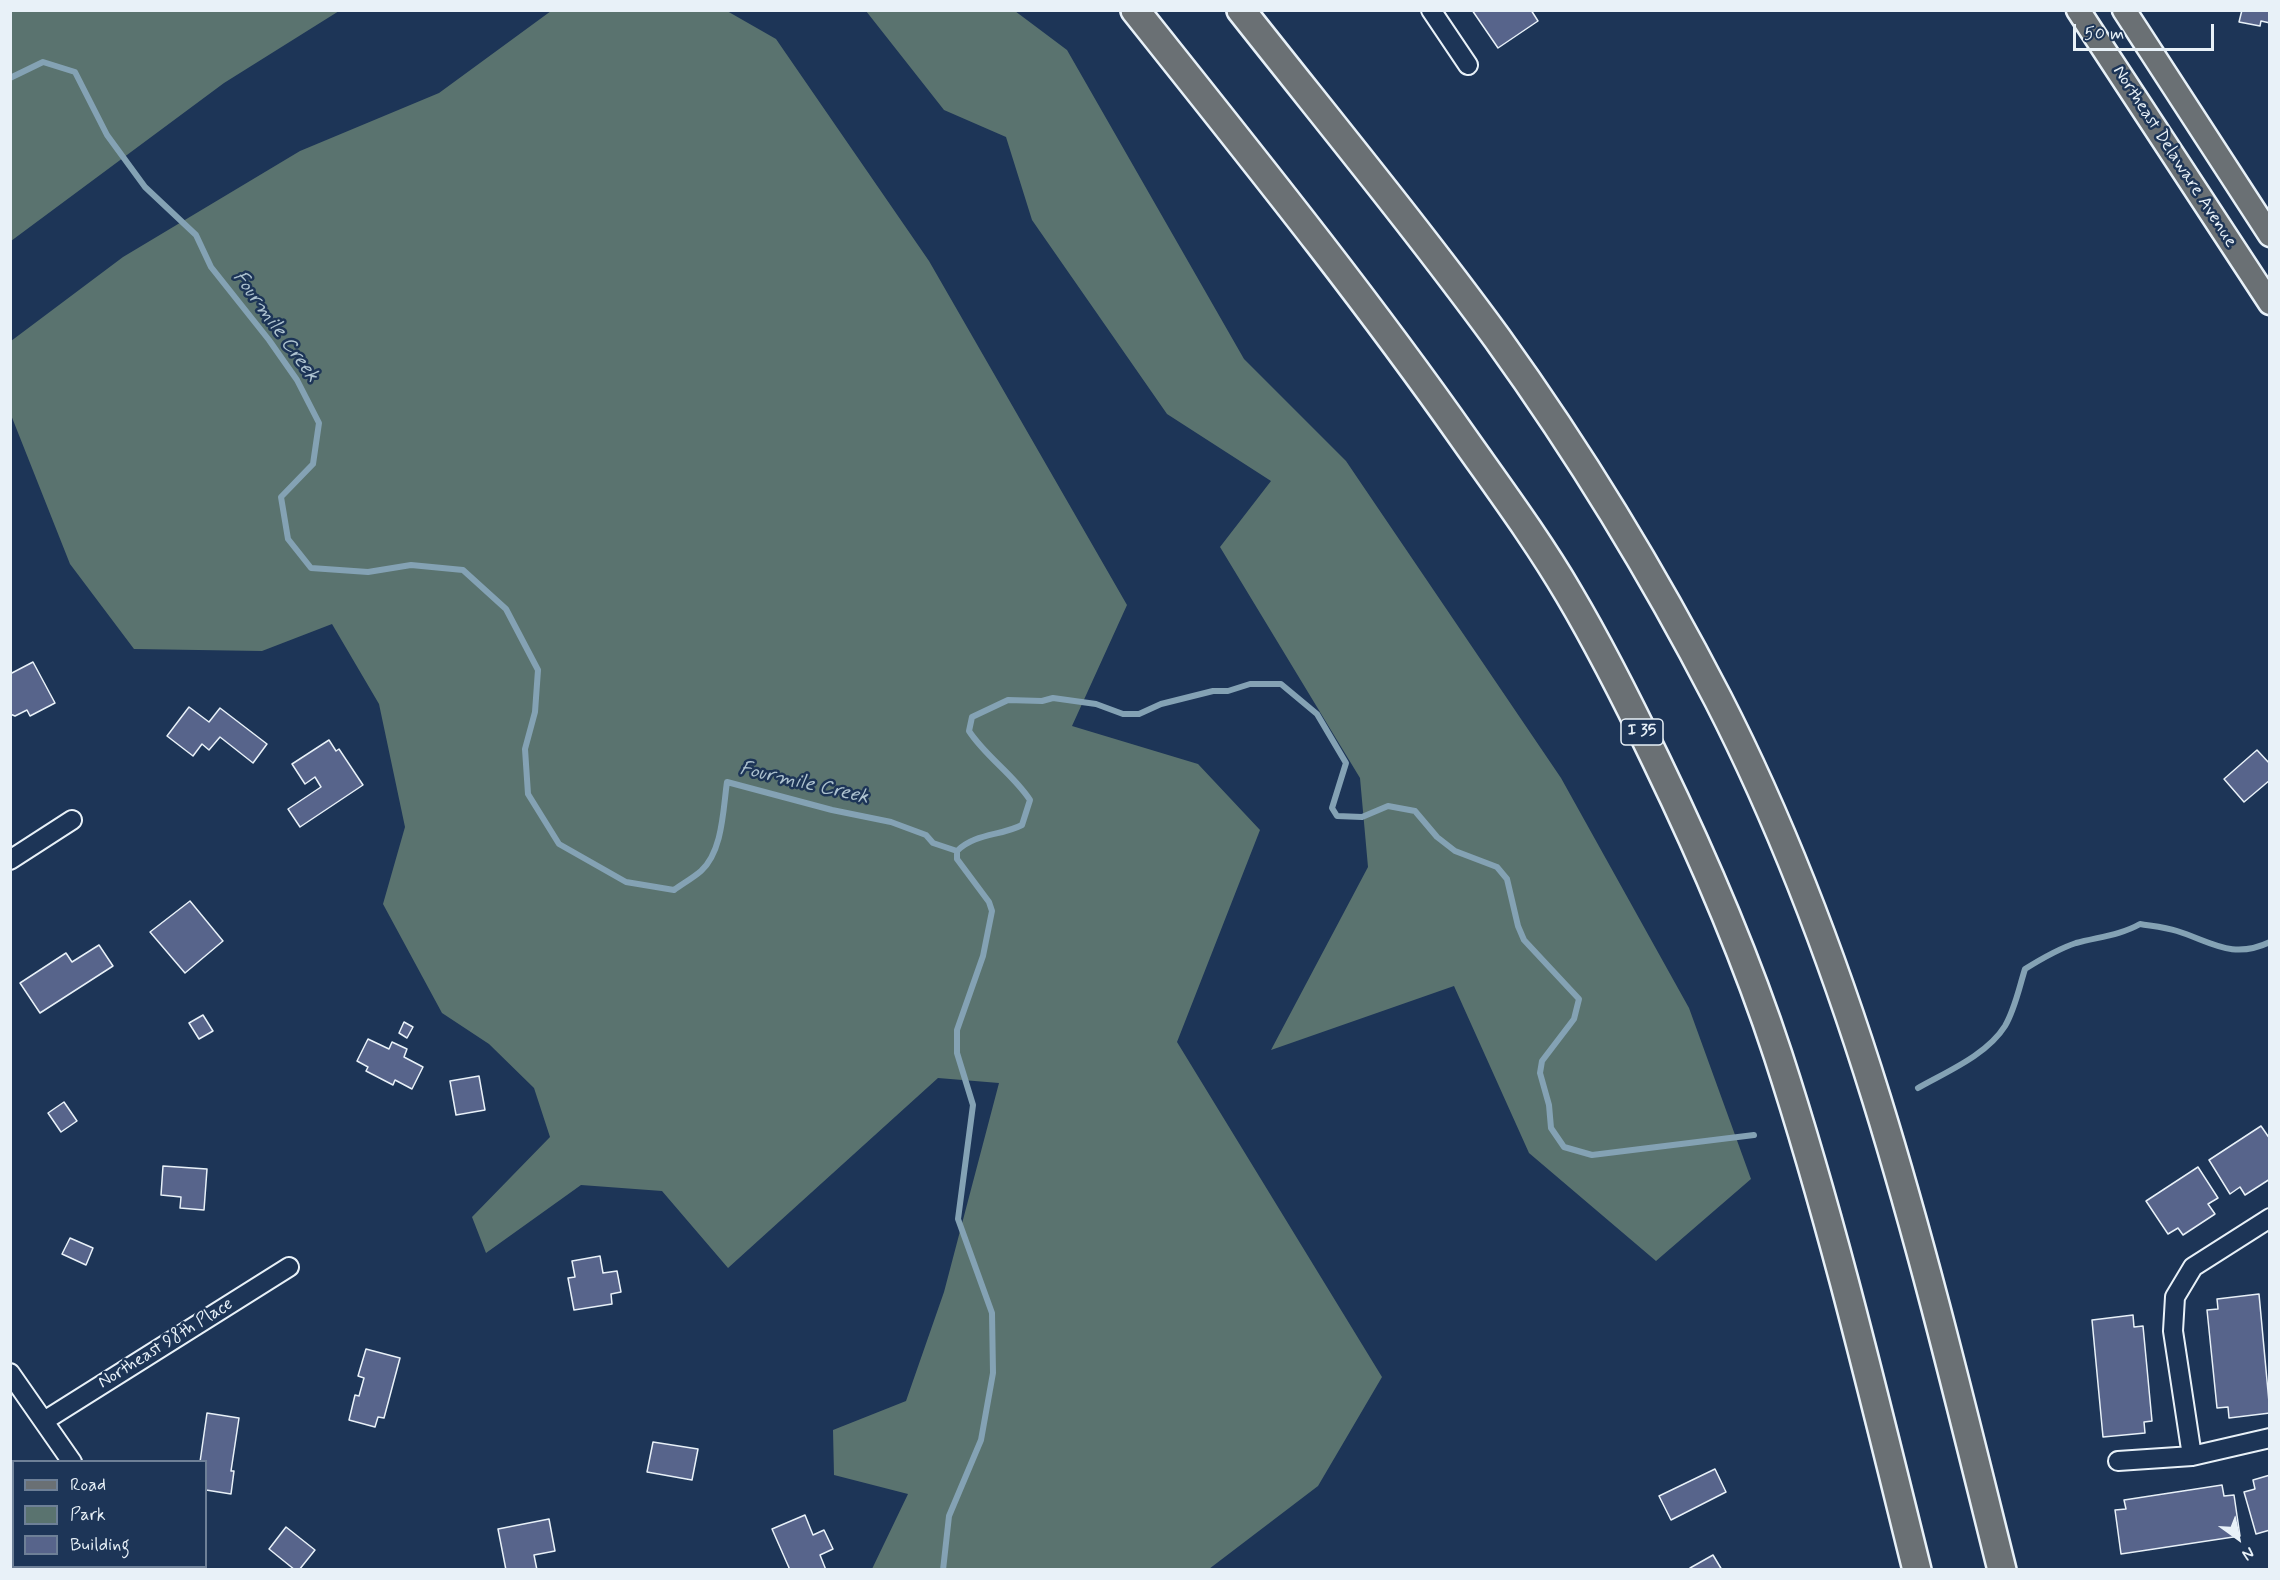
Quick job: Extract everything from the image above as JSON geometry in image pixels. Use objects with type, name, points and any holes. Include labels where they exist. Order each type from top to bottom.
[{"type":"highway","name":"I 35","points":[[1135,10],[1359,295],[1437,400],[1569,594],[1626,698],[1682,814],[1722,908],[1777,1051],[1819,1195],[1917,1569]]},
{"type":"highway","points":[[1241,10],[1430,248],[1505,350],[1592,478],[1663,598],[1719,700],[1807,898],[1889,1137],[2002,1569]]},
{"type":"main road","name":"Northeast Delaware Avenue","points":[[2078,10],[2270,303]]},
{"type":"main road","name":"Northeast Delaware Avenue","points":[[2124,10],[2270,235]]},
{"type":"street","points":[[1431,10],[1468,65]]},
{"type":"street","points":[[10,860],[72,820]]},
{"type":"street","points":[[2192,1456],[2173,1331],[2175,1298],[2193,1267],[2270,1218]]},
{"type":"street","name":"Northeast 98th Place","points":[[44,1421],[289,1267]]},
{"type":"street","points":[[10,1373],[71,1460]]},
{"type":"street","points":[[2118,1461],[2192,1456],[2270,1438]]},
{"type":"green space","points":[[11,10],[339,11],[224,83],[11,241]]},
{"type":"green space","points":[[551,11],[727,11],[776,39],[929,261],[1127,605],[1072,726],[1198,764],[1260,830],[1177,1042],[1382,1377],[1318,1486],[1209,1569],[872,1569],[908,1494],[834,1475],[833,1430],[906,1401],[944,1292],[999,1083],[938,1078],[728,1268],[662,1191],[581,1185],[486,1253],[472,1217],[550,1137],[534,1088],[489,1044],[442,1013],[383,904],[405,827],[379,704],[332,624],[262,651],[134,649],[70,564],[11,415],[11,341],[123,257],[300,151],[439,93]]},
{"type":"green space","points":[[866,11],[1015,11],[1067,50],[1244,359],[1346,461],[1561,778],[1689,1008],[1751,1179],[1656,1261],[1529,1153],[1454,986],[1271,1050],[1368,867],[1360,778],[1220,547],[1271,481],[1167,414],[1032,220],[1006,137],[944,110]]},
{"type":"building","points":[[1472,10],[1531,10],[1538,21],[1498,48]]},
{"type":"building","points":[[2242,10],[2270,10],[2270,23],[2261,21],[2260,26],[2239,22]]},
{"type":"building","points":[[33,662],[55,703],[30,716],[27,710],[15,716],[10,714],[10,674]]},
{"type":"building","points":[[189,707],[209,722],[220,708],[267,744],[253,763],[220,737],[209,750],[202,744],[193,756],[167,736]]},
{"type":"building","points":[[329,740],[336,751],[339,749],[363,785],[300,827],[288,809],[321,787],[315,777],[305,784],[292,764]]},
{"type":"building","points":[[2257,750],[2270,764],[2270,780],[2244,802],[2224,779]]},
{"type":"building","points":[[190,901],[223,941],[185,973],[150,932]]},
{"type":"building","points":[[99,945],[113,966],[40,1013],[20,983],[66,953],[72,962]]},
{"type":"building","points":[[203,1015],[213,1031],[199,1039],[189,1023]]},
{"type":"building","points":[[404,1022],[413,1027],[407,1038],[399,1033]]},
{"type":"building","points":[[368,1039],[389,1049],[392,1042],[407,1049],[404,1057],[423,1067],[412,1089],[395,1080],[393,1085],[366,1071],[368,1067],[357,1061]]},
{"type":"building","points":[[479,1076],[485,1110],[456,1115],[450,1081]]},
{"type":"building","points":[[64,1102],[77,1121],[61,1132],[48,1113]]},
{"type":"building","points":[[2261,1126],[2270,1139],[2270,1179],[2245,1195],[2240,1187],[2230,1194],[2209,1160]]},
{"type":"building","points":[[163,1166],[207,1169],[204,1210],[180,1208],[181,1197],[161,1195]]},
{"type":"building","points":[[2198,1167],[2218,1198],[2208,1204],[2215,1214],[2183,1235],[2178,1228],[2168,1234],[2146,1201]]},
{"type":"building","points":[[70,1238],[93,1248],[86,1265],[62,1254]]},
{"type":"building","points":[[600,1256],[603,1273],[617,1271],[621,1292],[611,1294],[612,1304],[574,1310],[568,1278],[575,1277],[572,1261]]},
{"type":"building","points":[[2259,1294],[2270,1413],[2229,1418],[2228,1407],[2217,1408],[2207,1310],[2218,1309],[2217,1299]]},
{"type":"building","points":[[2133,1315],[2134,1327],[2143,1326],[2152,1421],[2144,1422],[2145,1433],[2103,1437],[2092,1320]]},
{"type":"building","points":[[366,1349],[400,1358],[384,1418],[378,1417],[375,1427],[349,1420],[355,1395],[359,1396],[364,1378],[358,1376]]},
{"type":"building","points":[[207,1413],[239,1418],[231,1471],[234,1471],[231,1494],[207,1490],[207,1460],[200,1460]]},
{"type":"building","points":[[653,1442],[698,1449],[692,1480],[647,1472]]},
{"type":"building","points":[[1715,1469],[1726,1492],[1671,1520],[1659,1496]]},
{"type":"building","points":[[2270,1475],[2270,1530],[2256,1534],[2244,1492],[2255,1489],[2253,1480]]},
{"type":"building","points":[[2222,1485],[2224,1496],[2234,1495],[2240,1536],[2121,1554],[2115,1510],[2126,1509],[2124,1500]]},
{"type":"building","points":[[805,1515],[813,1535],[824,1530],[833,1549],[820,1555],[826,1570],[790,1570],[772,1529]]},
{"type":"building","points":[[549,1519],[555,1551],[534,1555],[537,1570],[506,1570],[498,1529]]},
{"type":"building","points":[[286,1527],[315,1550],[299,1570],[295,1570],[269,1549]]},
{"type":"building","points":[[1713,1555],[1722,1570],[1691,1570],[1690,1568]]},
{"type":"waterway","name":"Fourmile Creek","points":[[10,78],[43,62],[75,72],[107,135],[145,187],[196,235],[211,267],[269,340],[297,380],[319,423],[313,464],[281,497],[288,539],[311,568],[368,572],[411,565],[463,570],[506,609],[538,670],[535,712],[525,749],[528,794],[559,844],[626,882],[674,890],[701,871],[714,852],[721,829],[727,782],[832,810],[891,822],[926,835],[933,843],[957,851]]},
{"type":"waterway","points":[[957,851],[972,841],[1022,825],[1030,800],[969,731],[972,717],[1008,700],[1042,701],[1053,698],[1096,704],[1123,714],[1139,714],[1161,704],[1213,691],[1228,691],[1250,684],[1281,684],[1317,714],[1346,763],[1332,808],[1337,816],[1362,817],[1388,806],[1415,811],[1437,837],[1455,851],[1497,867],[1507,879],[1518,926],[1524,940],[1579,999],[1574,1019],[1542,1061],[1540,1073],[1549,1105],[1551,1128],[1564,1147],[1592,1155],[1754,1135]]},
{"type":"waterway","name":"Fourmile Creek","points":[[943,1570],[949,1516],[981,1440],[993,1373],[992,1313],[958,1219],[973,1105],[957,1053],[957,1030],[983,956],[992,911],[989,902],[957,859],[957,851]]},
{"type":"waterway","points":[[1918,1088],[1965,1062],[1988,1046],[2005,1026],[2014,1006],[2025,969],[2069,945],[2117,933],[2140,924],[2172,930],[2233,949],[2257,947],[2270,942]]}]
